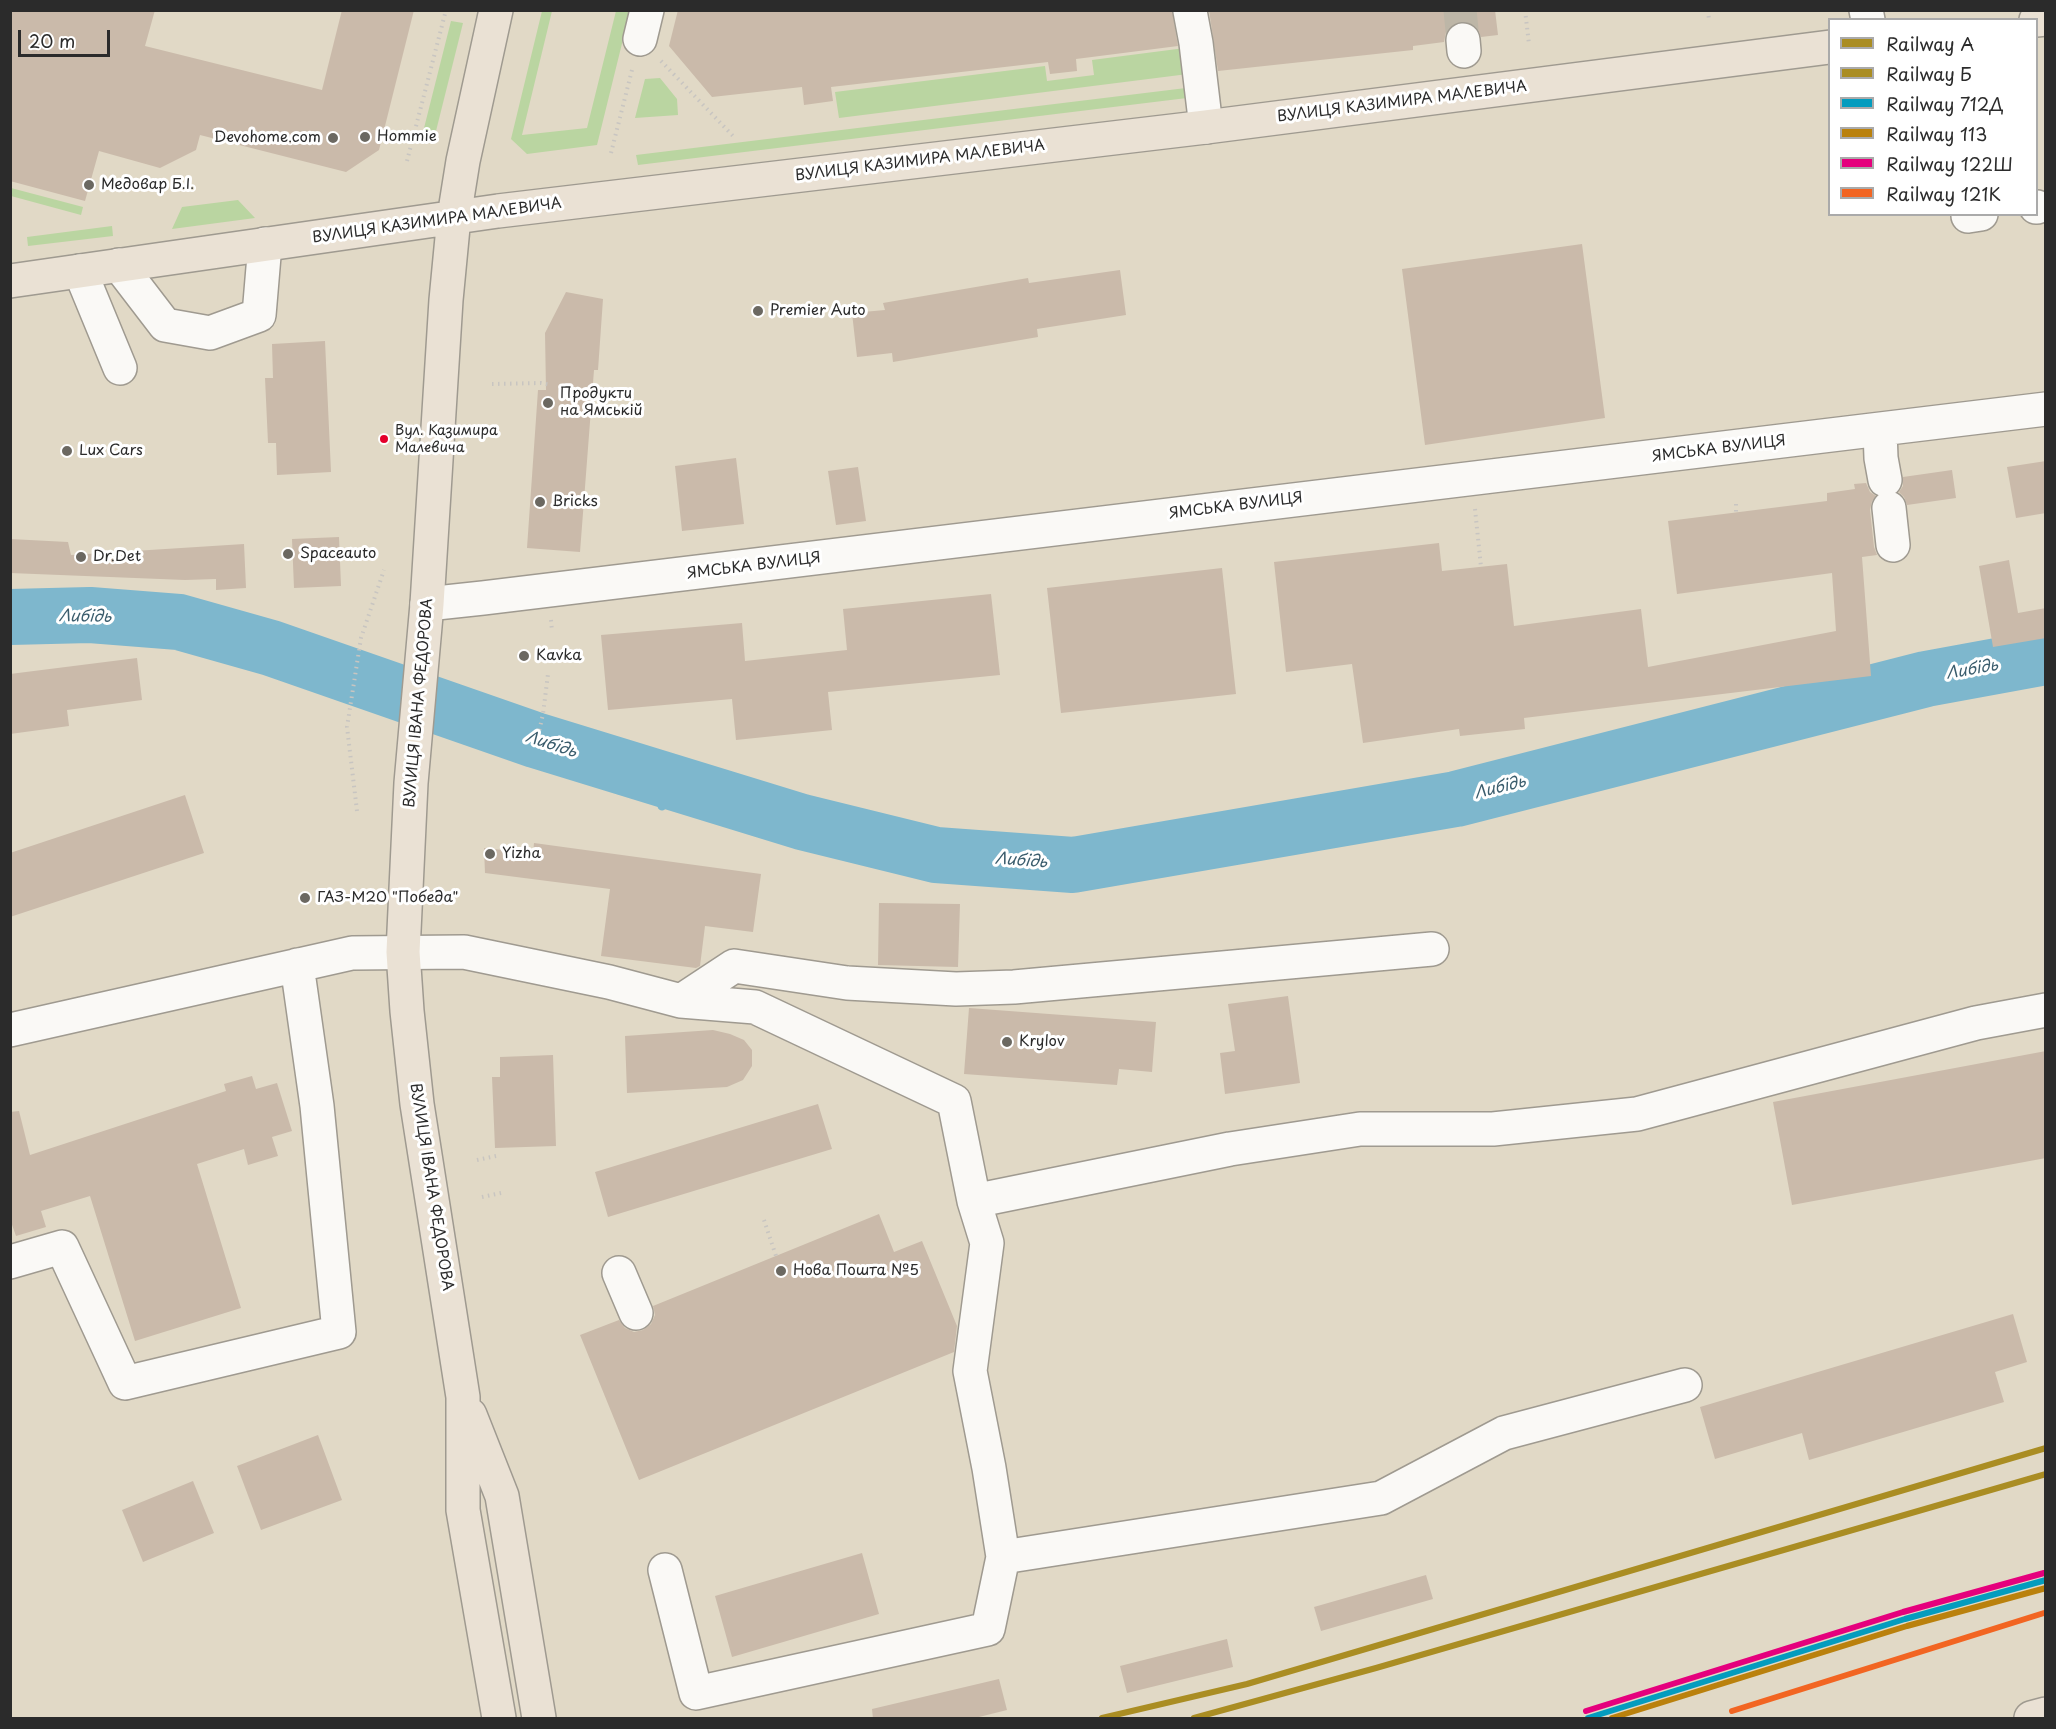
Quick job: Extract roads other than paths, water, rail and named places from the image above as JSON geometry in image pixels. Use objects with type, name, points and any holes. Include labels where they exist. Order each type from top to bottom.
[{"type":"main road","name":"ВУЛИЦЯ ІВАНА ФЕДОРОВА","points":[[496,10],[463,161],[454,217],[445,312],[427,604],[411,783],[403,952],[417,1104],[462,1397],[463,1510],[499,1719]]},
{"type":"main road","name":"ВУЛИЦЯ КАЗИМИРА МАЛЕВИЧА","points":[[10,280],[454,217],[1206,127],[1828,47]]},
{"type":"main road","name":"ВУЛИЦЯ ІВАНА ФЕДОРОВА","points":[[462,1397],[502,1496],[539,1719]]},
{"type":"main road","points":[[2031,1719],[2046,1714]]},
{"type":"street","points":[[1190,10],[1206,127]]},
{"type":"street","points":[[119,265],[165,325],[210,333],[259,315],[265,244]]},
{"type":"street","points":[[80,271],[120,368]]},
{"type":"street","name":"ЯМСЬКА ВУЛИЦЯ","points":[[427,604],[2046,409]]},
{"type":"street","points":[[1880,430],[1881,458],[1893,545]]},
{"type":"street","points":[[681,1001],[734,966],[847,983],[956,989],[1014,987],[1431,950]]},
{"type":"street","points":[[10,1030],[352,953],[464,952],[609,982],[681,1001],[755,1007],[954,1101],[974,1201],[987,1243],[970,1371],[1003,1557],[988,1629],[696,1693],[665,1570]]},
{"type":"street","points":[[10,1262],[62,1248],[125,1383],[339,1332],[317,1106],[297,965]]},
{"type":"street","points":[[974,1201],[1230,1149],[1360,1130],[1493,1129],[1637,1113],[1976,1023],[2046,1010]]},
{"type":"street","points":[[619,1273],[636,1313]]},
{"type":"street","points":[[1003,1557],[1381,1498],[1504,1433],[1685,1385]]},
{"type":"waterway","name":"Либідь","points":[[10,617],[90,615],[179,622],[271,648],[535,740],[802,822],[936,855],[1073,865],[1456,799],[1926,679],[2046,657]]},
{"type":"waterway","points":[[659,778],[662,806]]},
{"type":"tunnel","points":[[1460,10],[1463,40]]},
{"type":"rail line","name":"A","points":[[1102,1718],[1247,1684],[2046,1448]]},
{"type":"rail line","name":"Б","points":[[1194,1718],[1376,1668],[2046,1474]]},
{"type":"rail line","name":"122Ш","points":[[1586,1711],[1903,1612],[2044,1573]]},
{"type":"rail line","name":"712Д","points":[[1588,1718],[1905,1619],[2046,1580]]},
{"type":"rail line","name":"113","points":[[1612,1718],[1907,1626],[2046,1588]]},
{"type":"rail line","name":"121К","points":[[1732,1711],[2044,1613]]},
{"type":"place","name":"Hommie","points":[[365,137]]},
{"type":"place","name":"Devohome.com","points":[[333,138]]},
{"type":"place","name":"Медовар Б.І.","points":[[89,185]]},
{"type":"place","name":"Premier Auto","points":[[758,311]]},
{"type":"place","name":"Продукти на Ямській","points":[[548,403]]},
{"type":"place","name":"Вул. Казимира Малевича","points":[[384,439]]},
{"type":"place","name":"Lux Cars","points":[[67,451]]},
{"type":"place","name":"Bricks","points":[[540,502]]},
{"type":"place","name":"Spaceauto","points":[[288,554]]},
{"type":"place","name":"Dr.Det","points":[[81,557]]},
{"type":"place","name":"Kavka","points":[[524,656]]},
{"type":"place","name":"Yizha","points":[[490,854]]},
{"type":"place","name":"ГАЗ-М20 \"Победа\"","points":[[305,898]]},
{"type":"place","name":"Krylov","points":[[1007,1042]]},
{"type":"place","name":"Нова Пошта №5","points":[[781,1271]]}]
